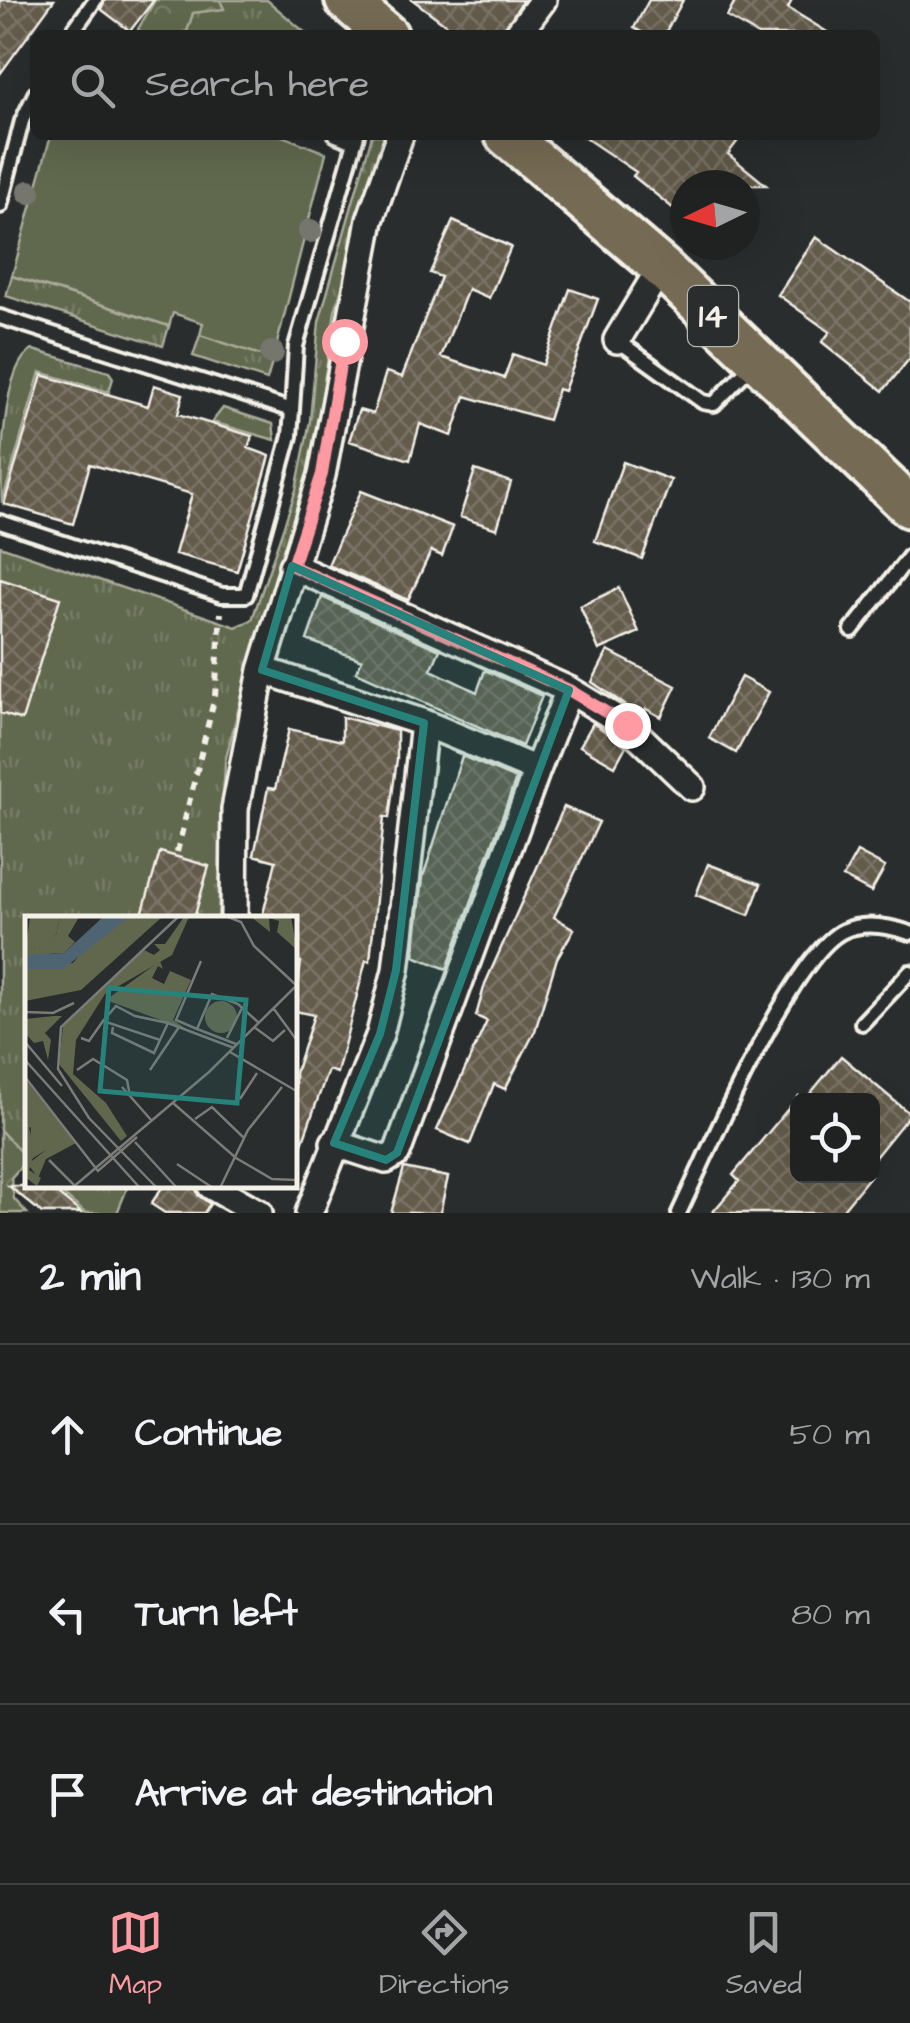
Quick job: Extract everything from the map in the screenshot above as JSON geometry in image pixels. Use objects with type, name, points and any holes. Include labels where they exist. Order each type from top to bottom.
[{"type":"highway","points":[[346,0],[381,30]]},
{"type":"highway","name":"14","points":[[512,140],[661,267],[910,507]]},
{"type":"street","points":[[521,30],[543,0]]},
{"type":"street","points":[[234,916],[235,808],[262,670],[322,474],[370,220],[398,140]]},
{"type":"street","points":[[617,340],[661,267]]},
{"type":"street","points":[[292,566],[569,690],[627,725],[692,787]]},
{"type":"street","points":[[262,670],[424,723],[537,770]]},
{"type":"street","points":[[334,1143],[386,1160],[397,1153],[569,690]]},
{"type":"street","points":[[309,1213],[380,1034],[396,970],[424,723]]},
{"type":"street","points":[[215,1188],[259,1213]]},
{"type":"lane","points":[[73,30],[95,0]]},
{"type":"lane","points":[[0,206],[30,104]]},
{"type":"lane","points":[[0,522],[222,595],[246,595],[290,436],[296,346],[355,140]]},
{"type":"lane","points":[[0,317],[292,410]]},
{"type":"lane","points":[[617,340],[703,402],[714,404],[758,358]]},
{"type":"lane","points":[[852,630],[910,556]]},
{"type":"lane","points":[[678,1213],[796,981],[841,932],[870,925],[910,933]]},
{"type":"lane","points":[[862,1023],[910,972]]},
{"type":"path","points":[[176,852],[212,708],[222,595]]},
{"type":"highlighted area","points":[[292,566],[569,690],[397,1153],[386,1160],[334,1143],[380,1034],[396,970],[424,723],[262,670]]},
{"type":"green space","points":[[153,0],[267,0],[302,30],[142,30],[160,6]]},
{"type":"green space","points":[[155,0],[220,0],[224,9],[193,13],[188,30],[138,29]]},
{"type":"green space","points":[[50,140],[293,140],[326,153],[273,359],[200,335],[203,323],[173,313],[169,326],[12,276]]},
{"type":"green space","points":[[371,140],[386,140],[335,311],[308,488],[257,636],[225,762],[218,916],[25,916],[25,1158],[0,1130],[0,546],[236,627],[252,620],[296,490],[310,421],[319,322]]},
{"type":"green space","points":[[12,276],[169,326],[163,346],[6,296]]},
{"type":"green space","points":[[200,335],[273,359],[267,380],[193,356]]},
{"type":"green space","points":[[33,350],[109,372],[113,378],[109,392],[40,372],[2,503],[9,396],[23,359]]},
{"type":"green space","points":[[223,408],[273,424],[275,440],[212,422]]},
{"type":"green space","points":[[0,1130],[25,1157],[11,1178],[14,1199],[27,1213],[0,1213]]},
{"type":"green space","points":[[55,1188],[127,1188],[117,1213],[85,1213]]},
{"type":"building","points":[[0,0],[54,0],[30,30],[0,74]]},
{"type":"building","points":[[105,0],[154,0],[131,30],[101,9]]},
{"type":"building","points":[[413,0],[523,0],[504,30],[453,30]]},
{"type":"building","points":[[649,0],[683,0],[667,30],[634,28]]},
{"type":"building","points":[[736,0],[792,0],[788,8],[824,30],[749,30],[727,17]]},
{"type":"building","points":[[588,140],[738,140],[728,154],[748,170],[670,170],[670,206],[633,176],[636,172]]},
{"type":"building","points":[[453,221],[511,247],[489,298],[468,289],[441,357],[504,378],[513,354],[543,365],[570,289],[598,299],[564,391],[558,389],[548,420],[465,396],[452,436],[420,424],[410,460],[349,441],[359,410],[373,414],[386,372],[402,377],[441,277],[430,273]]},
{"type":"building","points":[[816,237],[910,302],[910,358],[883,391],[822,342],[830,332],[778,295]]},
{"type":"building","points":[[42,375],[148,406],[154,385],[183,394],[178,414],[252,436],[248,448],[270,456],[237,571],[175,554],[192,494],[90,464],[73,524],[4,504]]},
{"type":"building","points":[[623,462],[671,480],[642,559],[595,541]]},
{"type":"building","points":[[475,470],[511,482],[497,529],[460,517]]},
{"type":"building","points":[[361,491],[453,527],[442,556],[431,551],[408,600],[328,565]]},
{"type":"building","points":[[0,579],[60,598],[22,720],[0,713]]},
{"type":"building","points":[[619,588],[639,632],[599,650],[580,606]]},
{"type":"building","points":[[322,597],[440,650],[431,670],[477,692],[485,670],[542,696],[522,746],[356,672],[362,660],[307,640]]},
{"type":"building","points":[[608,651],[676,686],[661,717],[646,709],[642,717],[592,682]]},
{"type":"building","points":[[741,677],[769,692],[736,753],[709,738]]},
{"type":"building","points":[[342,717],[397,731],[397,759],[389,818],[384,817],[370,961],[366,960],[337,1073],[328,1070],[299,1152],[298,1064],[314,1015],[298,1012],[298,916],[262,916],[276,861],[254,855],[268,788],[275,789],[289,729],[342,741]]},
{"type":"building","points":[[593,723],[626,746],[615,766],[580,746]]},
{"type":"building","points":[[462,756],[516,779],[447,969],[414,956],[423,877]]},
{"type":"building","points":[[564,807],[599,822],[554,917],[574,929],[557,958],[535,1031],[505,1089],[494,1084],[470,1144],[437,1130],[487,1021],[476,1016],[485,984]]},
{"type":"building","points":[[160,852],[209,866],[195,916],[142,916]]},
{"type":"building","points":[[857,852],[885,867],[871,892],[843,877]]},
{"type":"building","points":[[708,864],[761,884],[749,915],[696,895]]},
{"type":"building","points":[[841,1056],[910,1114],[880,1151],[880,1093],[811,1093]]},
{"type":"building","points":[[790,1107],[790,1183],[864,1183],[840,1213],[712,1213],[739,1181],[733,1175]]},
{"type":"building","points":[[404,1168],[448,1177],[440,1213],[391,1213]]},
{"type":"building","points":[[9,1186],[50,1188],[81,1213],[42,1213]]},
{"type":"building","points":[[162,1188],[196,1188],[210,1204],[204,1213],[165,1213],[151,1204]]},
{"type":"route","points":[[344,341],[322,474],[292,566],[569,690],[627,725]]}]
